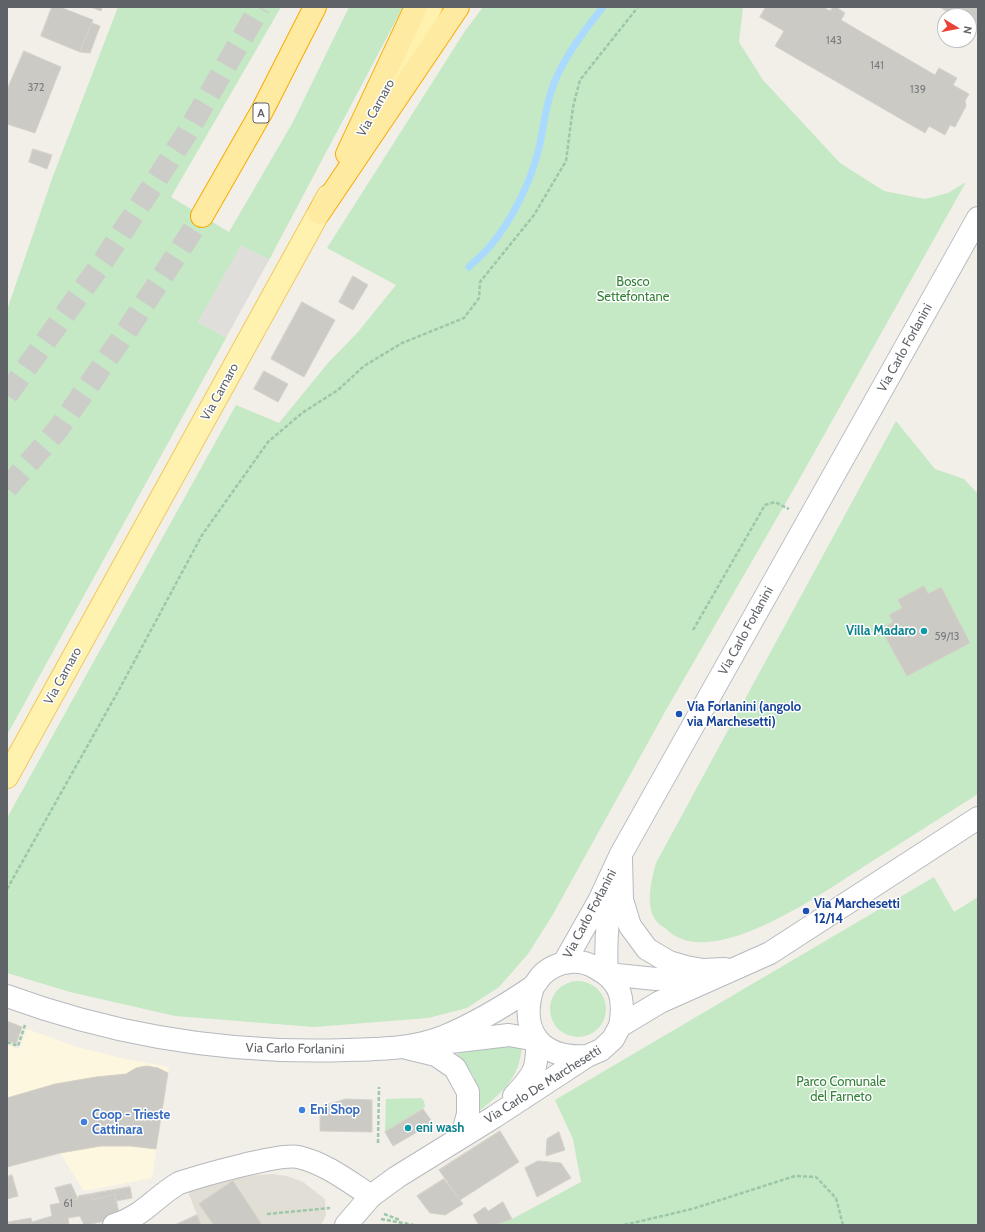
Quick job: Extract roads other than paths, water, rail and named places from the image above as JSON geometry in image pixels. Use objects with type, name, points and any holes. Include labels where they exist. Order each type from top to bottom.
[{"type":"highway","name":"A","points":[[202,216],[262,111],[316,7]]},
{"type":"highway","points":[[319,213],[416,7]]},
{"type":"highway","points":[[319,213],[458,7]]},
{"type":"main road","name":"Via Carnaro","points":[[7,777],[319,213],[431,7]]},
{"type":"main road","name":"Via Carlo Forlanini","points":[[7,996],[56,1014],[183,1042],[262,1050],[322,1051],[408,1048],[442,1037],[474,1023],[533,987],[543,974],[564,963],[599,901],[621,854],[978,218]]},
{"type":"main road","name":"Via Carlo De Marchesetti","points":[[346,1225],[371,1196],[587,1056],[601,1050],[612,1039],[620,1026],[660,1002],[770,953],[978,818]]},
{"type":"main road","points":[[621,854],[622,900],[630,926],[647,949],[669,962],[686,967],[703,970],[736,969]]},
{"type":"main road","points":[[608,974],[606,954],[609,909],[621,854]]},
{"type":"main road","points":[[564,963],[588,963],[608,974],[614,981],[621,995],[623,1011],[620,1026]]},
{"type":"main road","points":[[608,974],[650,979],[681,978],[736,969]]},
{"type":"main road","points":[[533,987],[528,1002],[528,1018],[531,1030],[537,1040],[547,1049],[557,1053],[571,1057],[587,1056]]},
{"type":"main road","points":[[408,1048],[483,1037],[509,1035],[537,1040]]},
{"type":"main road","points":[[494,1117],[529,1080],[538,1061],[537,1040]]},
{"type":"main road","points":[[408,1048],[436,1055],[455,1068],[468,1092],[468,1114],[462,1136]]},
{"type":"main road","points":[[114,1225],[136,1216],[166,1191],[179,1183],[276,1159],[296,1157],[316,1162],[371,1196]]},
{"type":"waterway","points":[[469,267],[486,251],[499,235],[513,213],[535,164],[549,99],[559,71],[583,33],[603,7]]},
{"type":"tunnel","points":[[7,395],[104,260],[187,133],[260,7]]},
{"type":"tunnel","points":[[7,488],[59,428],[128,329],[202,216]]},
{"type":"place","name":"Villa Madaro","points":[[924,631]]},
{"type":"place","name":"Via Forlanini (angolo via Marchesetti)","points":[[679,714]]},
{"type":"place","name":"Via Marchesetti 12/14","points":[[806,911]]},
{"type":"place","name":"Eni Shop","points":[[302,1110]]},
{"type":"place","name":"Coop - Trieste Cattinara","points":[[84,1122]]},
{"type":"place","name":"eni wash","points":[[408,1128]]},
{"type":"park label","name":"Bosco Settefontane","points":[[633,290]]},
{"type":"park label","name":"Parco Comunale del Farneto","points":[[841,1090]]}]
